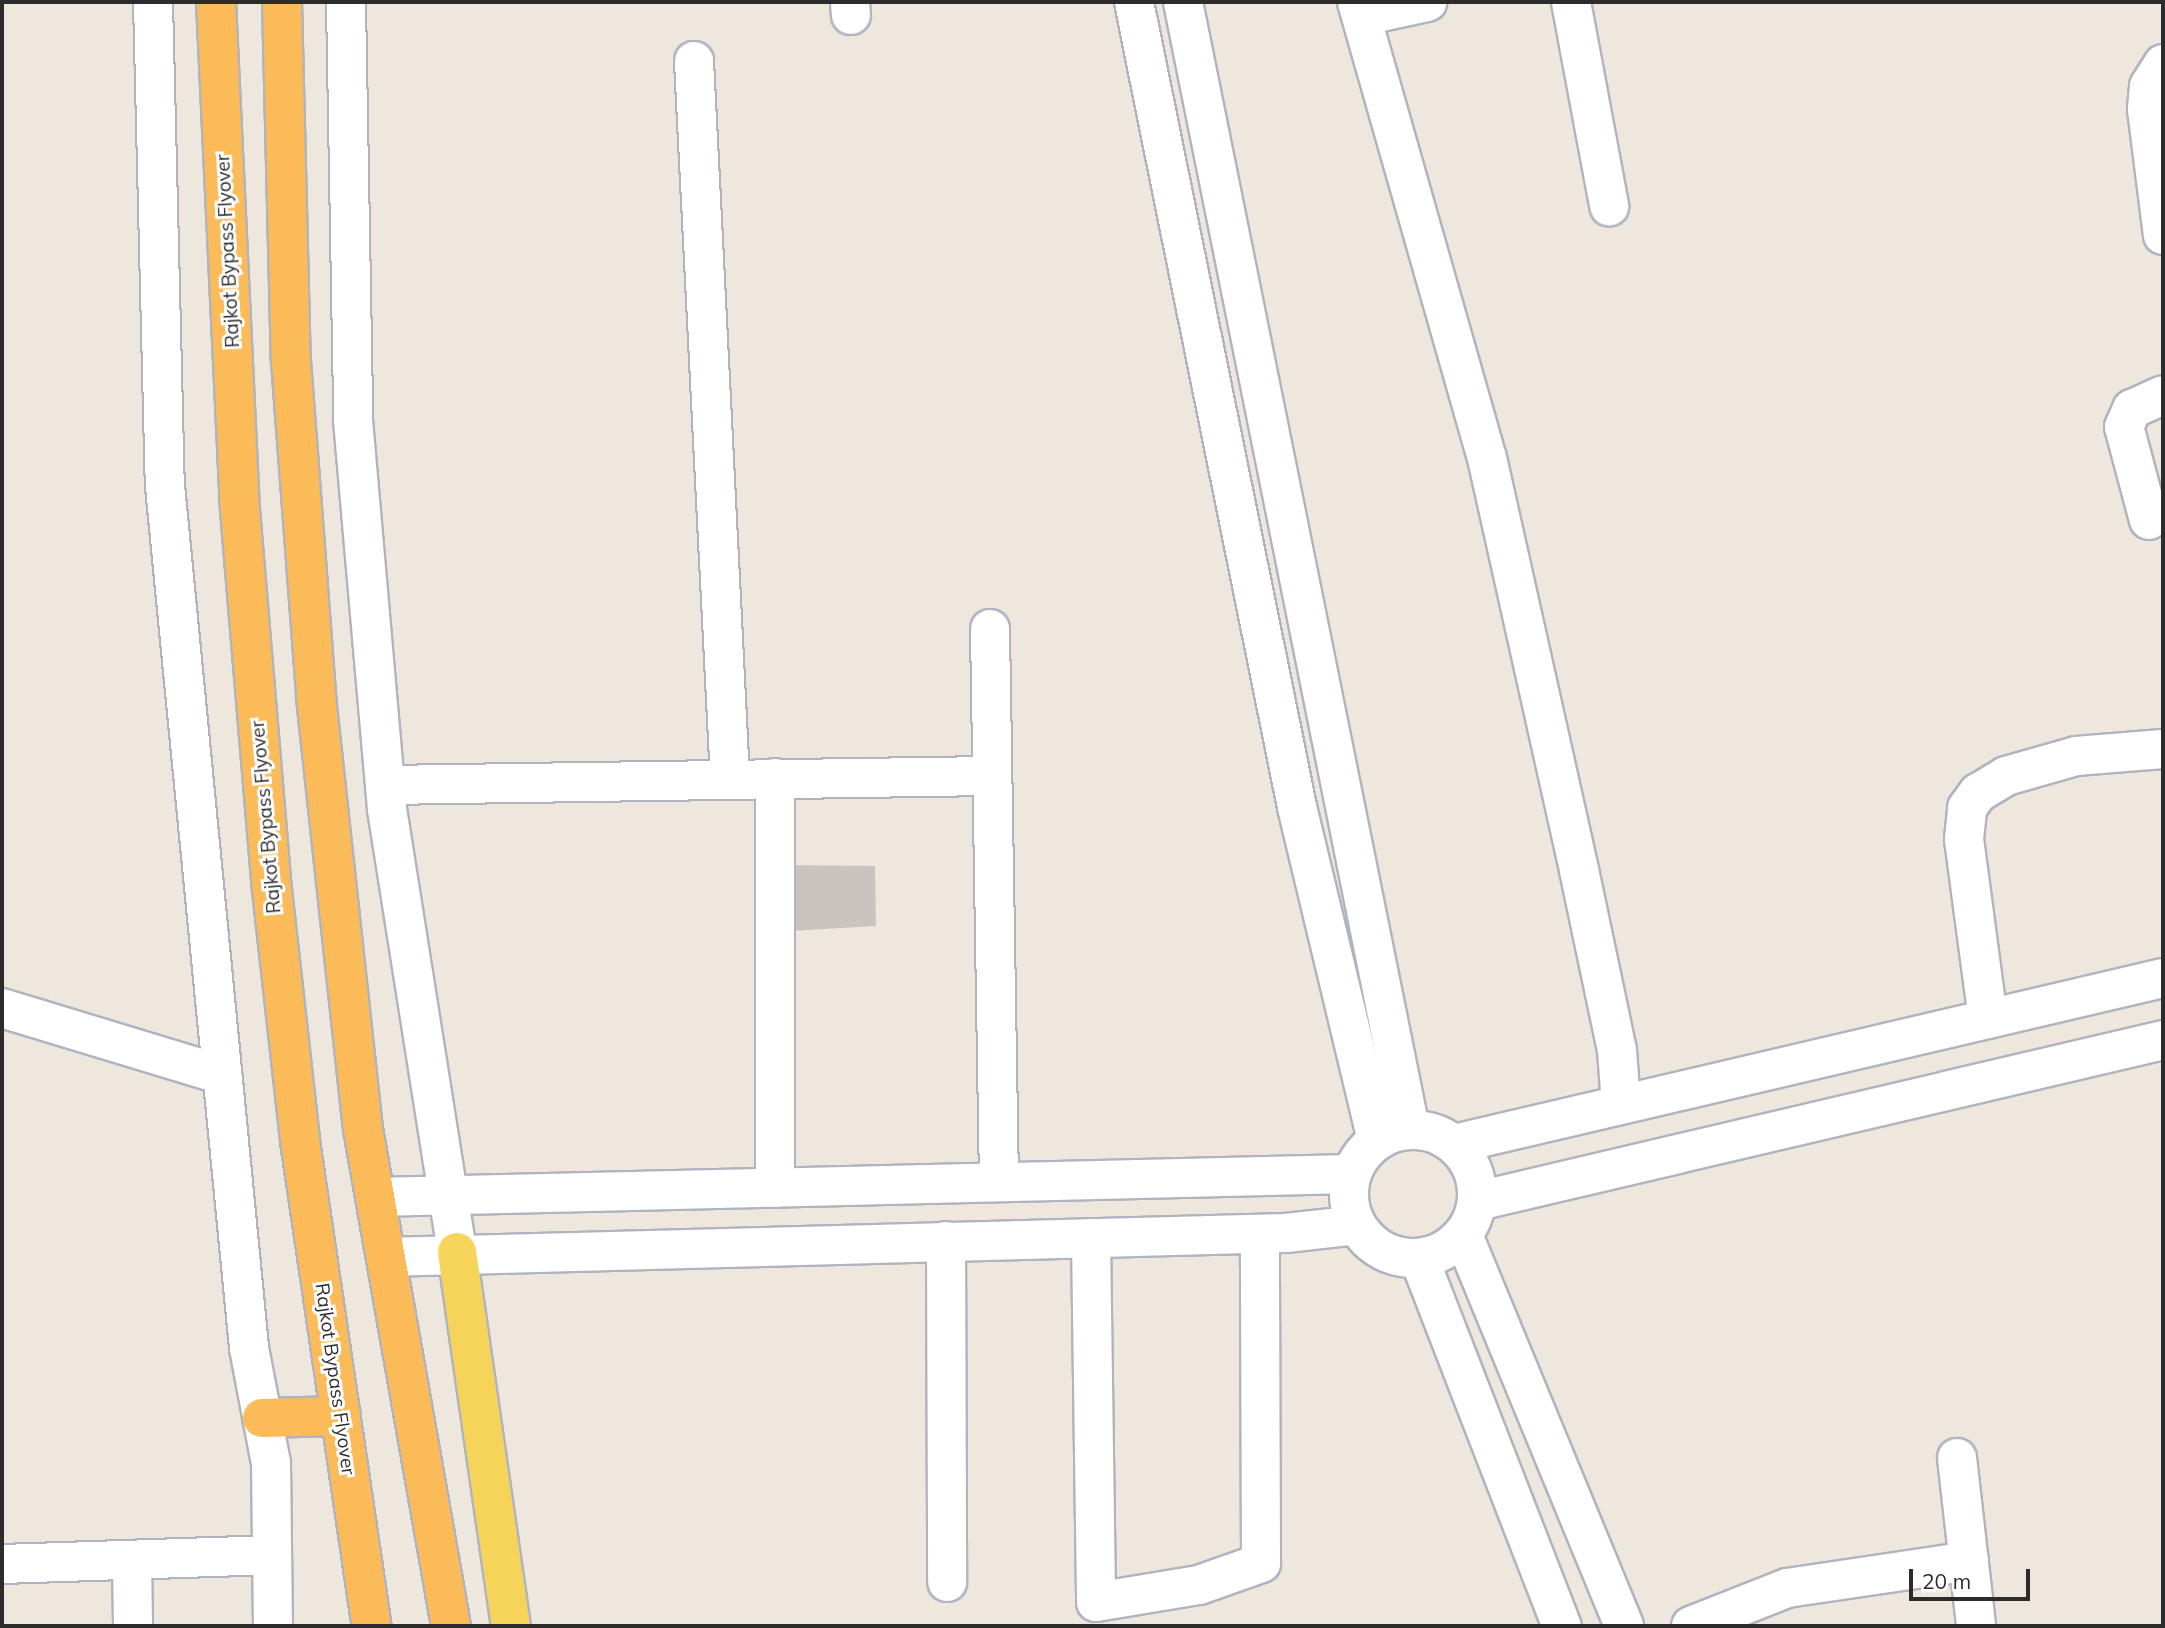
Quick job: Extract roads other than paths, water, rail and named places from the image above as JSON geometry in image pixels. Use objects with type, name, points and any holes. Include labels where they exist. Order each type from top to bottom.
[{"type":"highway","name":"Rajkot Bypass Flyover","points":[[216,2],[239,498],[271,876],[341,1416],[372,1626]]},
{"type":"highway","points":[[282,2],[291,361],[316,697],[375,1198],[451,1626]]},
{"type":"highway","points":[[262,1418],[341,1416]]},
{"type":"main road","points":[[457,1252],[511,1626]]},
{"type":"street","points":[[153,2],[164,486],[249,1348],[271,1463],[273,1626]]},
{"type":"street","points":[[346,2],[353,420],[385,785],[445,1197],[457,1252]]},
{"type":"street","points":[[1133,2],[1297,807],[1394,1135]]},
{"type":"street","points":[[1182,2],[1394,1135]]},
{"type":"street","points":[[1427,2],[1360,9],[1487,458],[1614,1038],[1621,1105]]},
{"type":"street","points":[[1571,2],[1609,206]]},
{"type":"street","points":[[694,61],[730,779]]},
{"type":"street","points":[[2163,64],[2149,86],[2147,109],[2163,236]]},
{"type":"street","points":[[2148,520],[2124,427],[2132,409],[2163,395]]},
{"type":"street","points":[[990,629],[989,776],[999,1182]]},
{"type":"street","points":[[1988,1019],[1964,839],[1967,808],[1978,793],[2006,776],[2076,756],[2163,749]]},
{"type":"street","points":[[385,785],[989,776]]},
{"type":"street","points":[[775,778],[775,1188]]},
{"type":"street","points":[[1394,1135],[1454,1144],[2163,978]]},
{"type":"street","points":[[2,1009],[222,1075]]},
{"type":"street","points":[[1478,1201],[2163,1040]]},
{"type":"street","points":[[1394,1135],[1352,1174],[1349,1200],[1357,1225],[1394,1255],[1419,1258],[1463,1235],[1478,1201],[1473,1169],[1454,1144]]},
{"type":"street","points":[[375,1198],[1352,1174]]},
{"type":"street","points":[[386,1257],[457,1252],[1260,1234],[1357,1225]]},
{"type":"street","points":[[1091,1238],[1096,1602],[1199,1585],[1261,1563],[1260,1234]]},
{"type":"street","points":[[1463,1235],[1624,1626]]},
{"type":"street","points":[[946,1241],[947,1582]]},
{"type":"street","points":[[1419,1258],[1562,1626]]},
{"type":"street","points":[[1957,1458],[1976,1626]]},
{"type":"street","points":[[2,1564],[272,1555]]},
{"type":"street","points":[[132,1559],[133,1626]]},
{"type":"street","points":[[1691,1626],[1787,1588],[1969,1561]]}]
